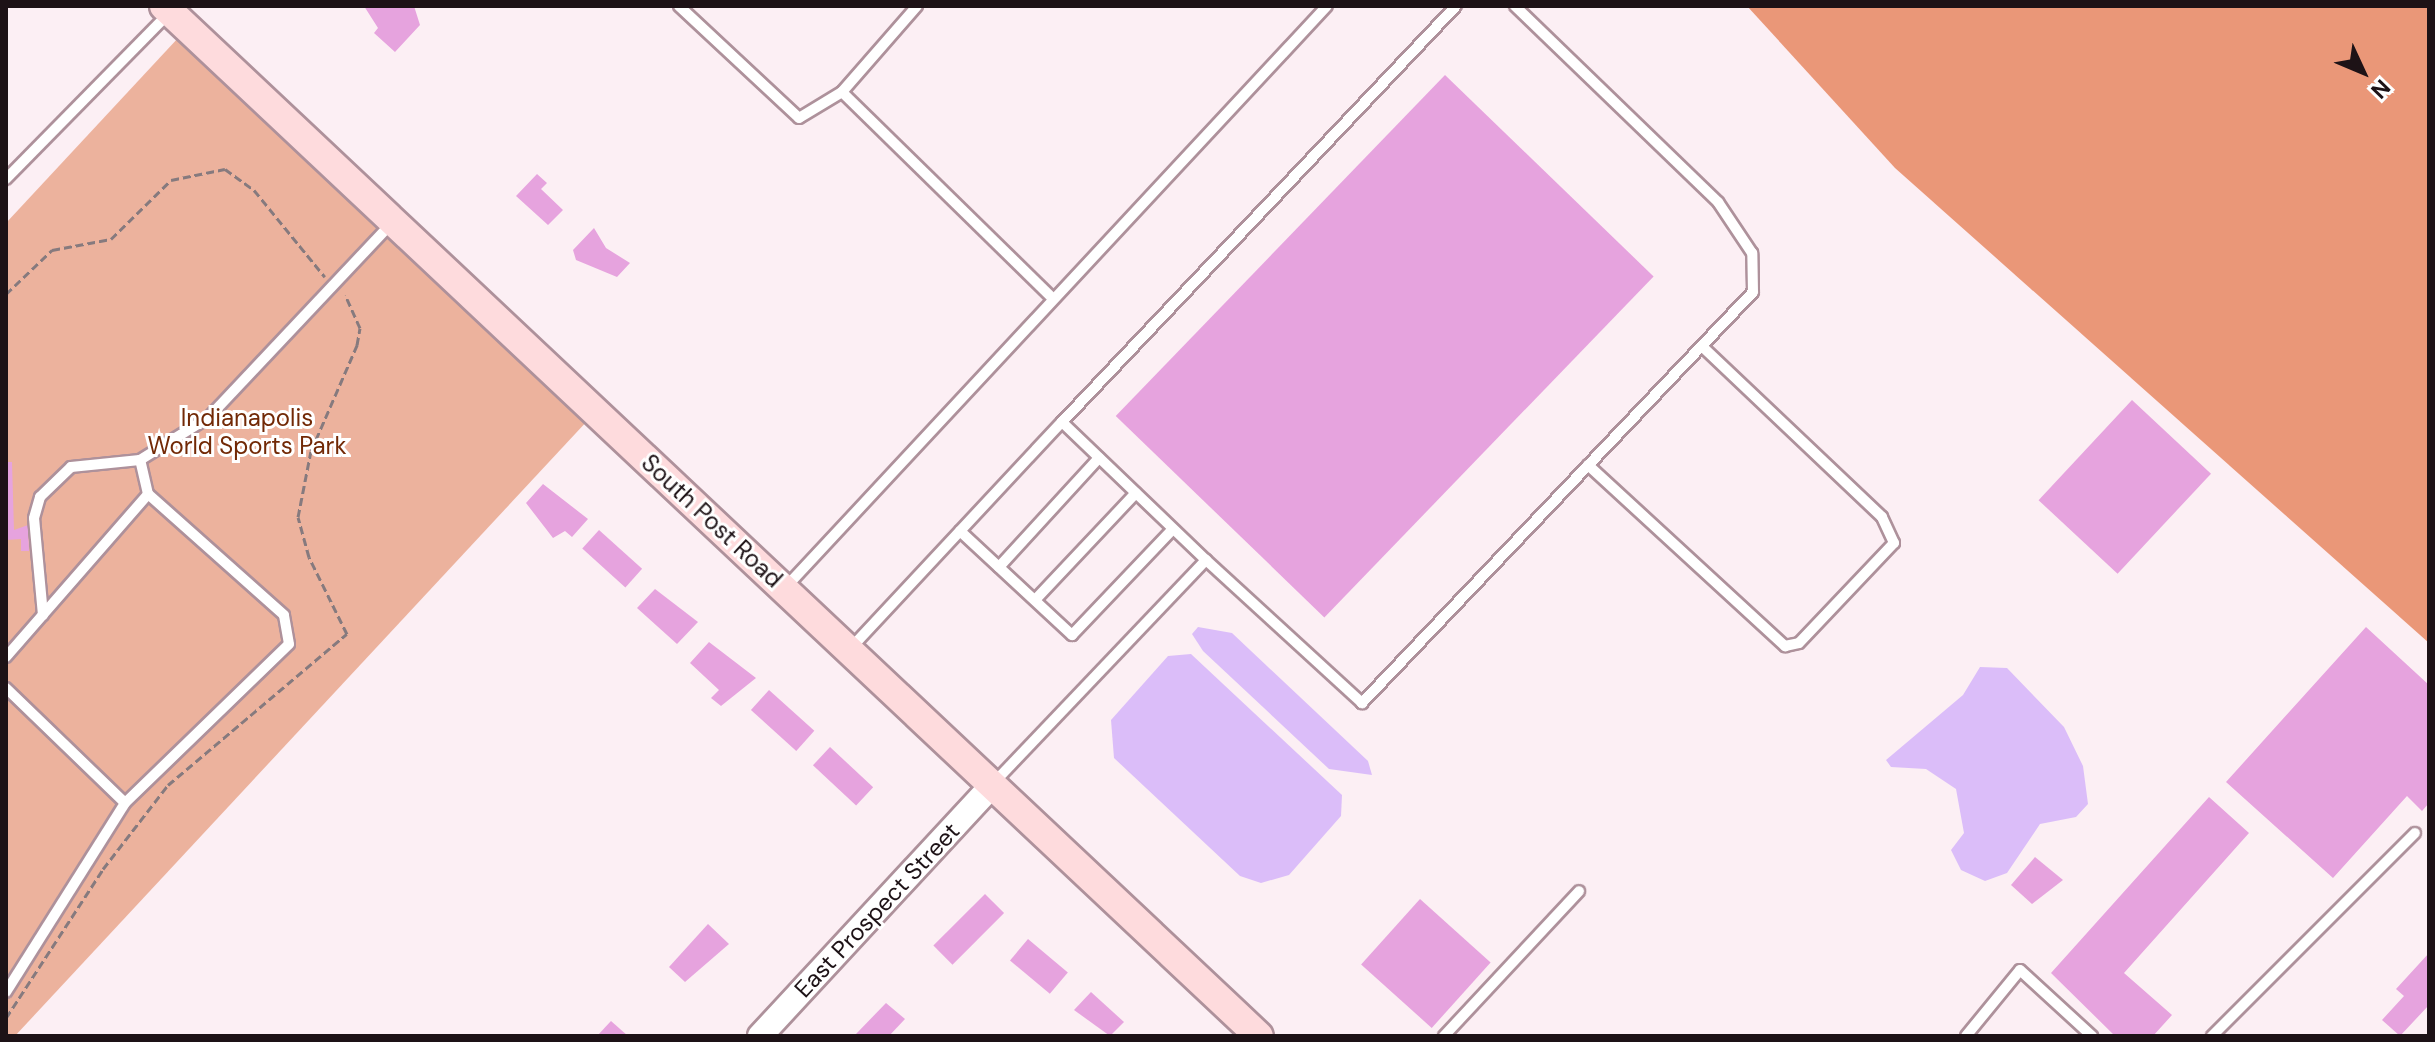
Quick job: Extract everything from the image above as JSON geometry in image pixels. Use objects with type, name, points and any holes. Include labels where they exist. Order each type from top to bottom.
[{"type":"main road","name":"South Post Road","points":[[167,9],[1259,1036]]},
{"type":"street","name":"East Prospect Street","points":[[760,1036],[993,784]]},
{"type":"lane","points":[[679,6],[799,118],[842,92],[917,6]]},
{"type":"lane","points":[[784,589],[1050,296],[1327,6]]},
{"type":"lane","points":[[849,650],[1456,6]]},
{"type":"lane","points":[[1062,422],[1362,703],[1753,292],[1757,271],[1739,230],[1515,6]]},
{"type":"lane","points":[[6,179],[167,9]]},
{"type":"lane","points":[[842,92],[1050,296]]},
{"type":"lane","points":[[43,615],[34,518],[40,497],[71,467],[140,460],[209,417],[394,222]]},
{"type":"lane","points":[[1588,465],[1785,646],[1799,643],[1894,543],[1882,517],[1702,346]]},
{"type":"lane","points":[[999,567],[1099,458]]},
{"type":"lane","points":[[6,992],[125,803],[289,644],[284,615],[148,494],[140,460]]},
{"type":"lane","points":[[1035,600],[1136,493]]},
{"type":"lane","points":[[6,657],[148,494]]},
{"type":"lane","points":[[960,531],[1072,635],[1173,529]]},
{"type":"lane","points":[[993,784],[1206,560]]},
{"type":"lane","points":[[6,688],[125,803]]},
{"type":"lane","points":[[2212,1036],[2415,833]]},
{"type":"lane","points":[[1444,1036],[1579,891]]},
{"type":"lane","points":[[1966,1036],[2020,970],[2092,1036]]},
{"type":"path","points":[[6,294],[52,250],[120,233],[171,180],[225,169],[254,190],[330,281]]},
{"type":"path","points":[[6,1018],[103,869],[168,785],[347,634],[309,557],[298,517],[311,451],[357,345],[360,328],[345,295]]},
{"type":"green space","name":"Indianapolis World Sports Park","points":[[179,37],[589,419],[15,1036],[6,1036],[6,223]]},
{"type":"shaded area","points":[[1747,6],[2429,6],[2429,643],[1895,168]]},
{"type":"shaded area","points":[[1198,627],[1232,633],[1368,761],[1372,775],[1329,769],[1203,651],[1192,634]]},
{"type":"shaded area","points":[[1191,654],[1342,795],[1341,816],[1289,875],[1261,883],[1240,876],[1114,758],[1111,720],[1168,656]]},
{"type":"shaded area","points":[[1980,667],[2007,668],[2064,727],[2083,766],[2088,804],[2076,817],[2040,824],[2007,873],[1985,881],[1961,870],[1951,850],[1964,833],[1956,789],[1926,769],[1891,767],[1886,760],[1963,695]]},
{"type":"building","points":[[364,6],[414,6],[420,25],[395,52],[374,33],[378,28]]},
{"type":"building","points":[[1445,75],[1654,276],[1324,617],[1116,416]]},
{"type":"building","points":[[537,174],[547,183],[541,189],[563,210],[548,225],[516,196]]},
{"type":"building","points":[[594,228],[606,248],[630,263],[617,277],[576,260],[573,250]]},
{"type":"building","points":[[2132,400],[2211,474],[2118,574],[2039,500]]},
{"type":"building","points":[[6,462],[12,462],[14,530],[28,525],[29,551],[21,551],[21,539],[6,540]]},
{"type":"building","points":[[543,484],[588,519],[572,537],[565,531],[553,538],[526,503]]},
{"type":"building","points":[[599,530],[642,569],[625,587],[582,549]]},
{"type":"building","points":[[655,589],[698,622],[677,644],[637,608]]},
{"type":"building","points":[[2366,627],[2429,685],[2429,803],[2422,811],[2407,796],[2333,878],[2226,782]]},
{"type":"building","points":[[709,642],[756,678],[721,706],[711,698],[719,690],[690,663]]},
{"type":"building","points":[[769,690],[814,731],[796,751],[751,710]]},
{"type":"building","points":[[830,747],[873,787],[856,806],[813,765]]},
{"type":"building","points":[[2209,797],[2249,833],[2124,973],[2172,1015],[2153,1036],[2115,1036],[2051,973]]},
{"type":"building","points":[[2035,857],[2063,880],[2032,904],[2011,885]]},
{"type":"building","points":[[985,894],[1004,913],[952,965],[933,946]]},
{"type":"building","points":[[1420,899],[1491,963],[1432,1028],[1361,964]]},
{"type":"building","points":[[708,924],[729,944],[685,982],[669,967]]},
{"type":"building","points":[[1028,939],[1068,972],[1050,994],[1010,960]]},
{"type":"building","points":[[2429,953],[2429,1005],[2400,1036],[2382,1020],[2404,996],[2396,989]]},
{"type":"building","points":[[1091,992],[1124,1022],[1110,1036],[1074,1010]]},
{"type":"building","points":[[886,1003],[905,1019],[889,1036],[854,1036]]},
{"type":"building","points":[[611,1021],[628,1036],[597,1036]]}]
